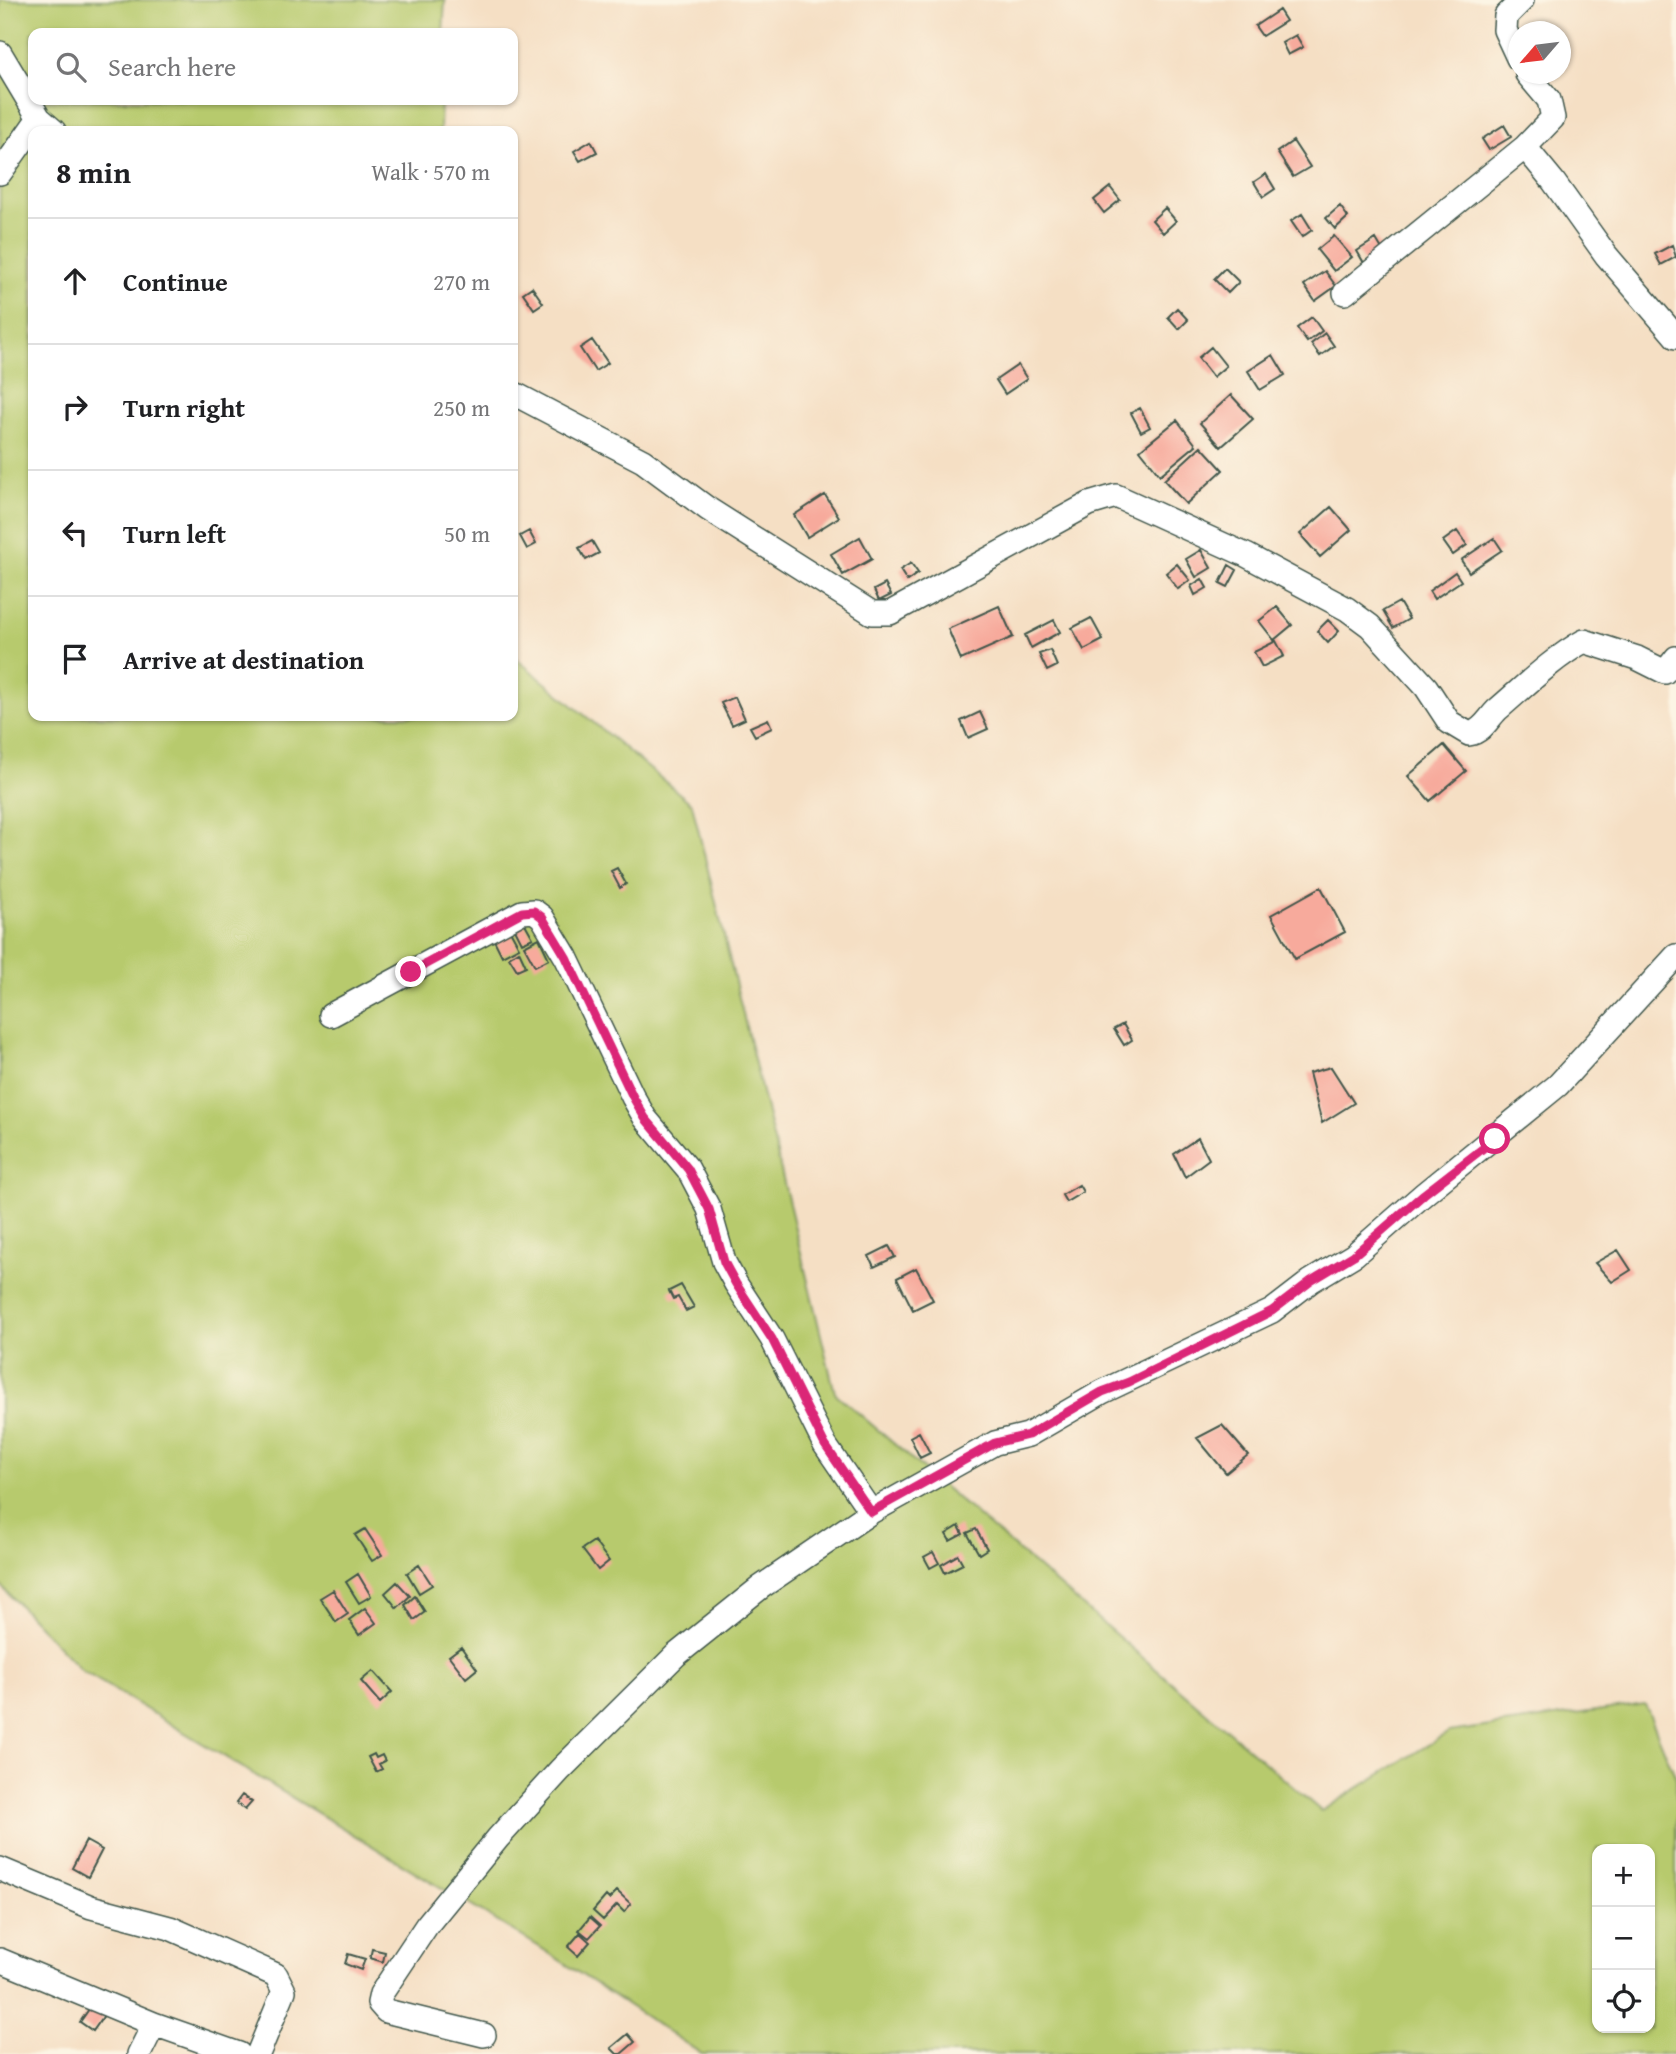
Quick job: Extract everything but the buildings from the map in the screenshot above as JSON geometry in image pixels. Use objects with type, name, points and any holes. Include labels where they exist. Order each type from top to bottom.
[{"type":"street","points":[[1508,36],[1505,30],[1506,16],[1522,0]]},
{"type":"street","points":[[0,53],[28,96]]},
{"type":"street","points":[[1345,293],[1525,148],[1553,118],[1549,100],[1535,84]]},
{"type":"street","points":[[34,105],[47,125]]},
{"type":"street","points":[[2,171],[28,138]]},
{"type":"street","points":[[1525,148],[1553,181],[1606,254],[1676,337]]},
{"type":"street","points":[[518,396],[643,461],[708,509],[872,613],[890,613],[1089,504],[1116,496],[1246,555],[1347,609],[1370,626],[1426,687],[1450,722],[1469,734],[1477,733],[1494,713],[1567,651],[1584,641],[1672,670]]},
{"type":"street","points":[[331,1015],[522,912],[534,911],[542,917],[566,957],[645,1118],[688,1169],[709,1209],[724,1262],[772,1339],[825,1445],[871,1512]]},
{"type":"street","points":[[484,2035],[381,2008],[381,1994],[427,1925],[498,1838],[560,1770],[676,1655],[761,1587],[871,1512],[995,1443],[1028,1435],[1102,1392],[1140,1377],[1272,1311],[1311,1281],[1354,1255],[1424,1194],[1559,1085],[1676,956]]},
{"type":"street","points":[[0,1869],[91,1907],[137,1922],[170,1928],[276,1975],[284,1992],[262,2044]]},
{"type":"street","points":[[0,1960],[154,2024],[239,2054]]},
{"type":"street","points":[[139,2054],[154,2024]]},
{"type":"green space","points":[[0,0],[445,0],[443,28],[28,28],[28,105],[441,105],[440,126],[28,126],[28,721],[518,721],[518,660],[692,804],[835,1393],[1321,1811],[1449,1732],[1645,1704],[1676,1778],[1676,2054],[702,2054],[538,1946],[81,1670],[0,1585]]},
{"type":"route","points":[[411,972],[522,912],[534,911],[542,917],[566,957],[594,1019],[645,1118],[688,1169],[709,1209],[724,1262],[772,1339],[825,1445],[871,1512],[995,1443],[1028,1435],[1047,1426],[1102,1392],[1129,1382],[1272,1311],[1311,1281],[1354,1255],[1424,1194],[1495,1139]]}]
